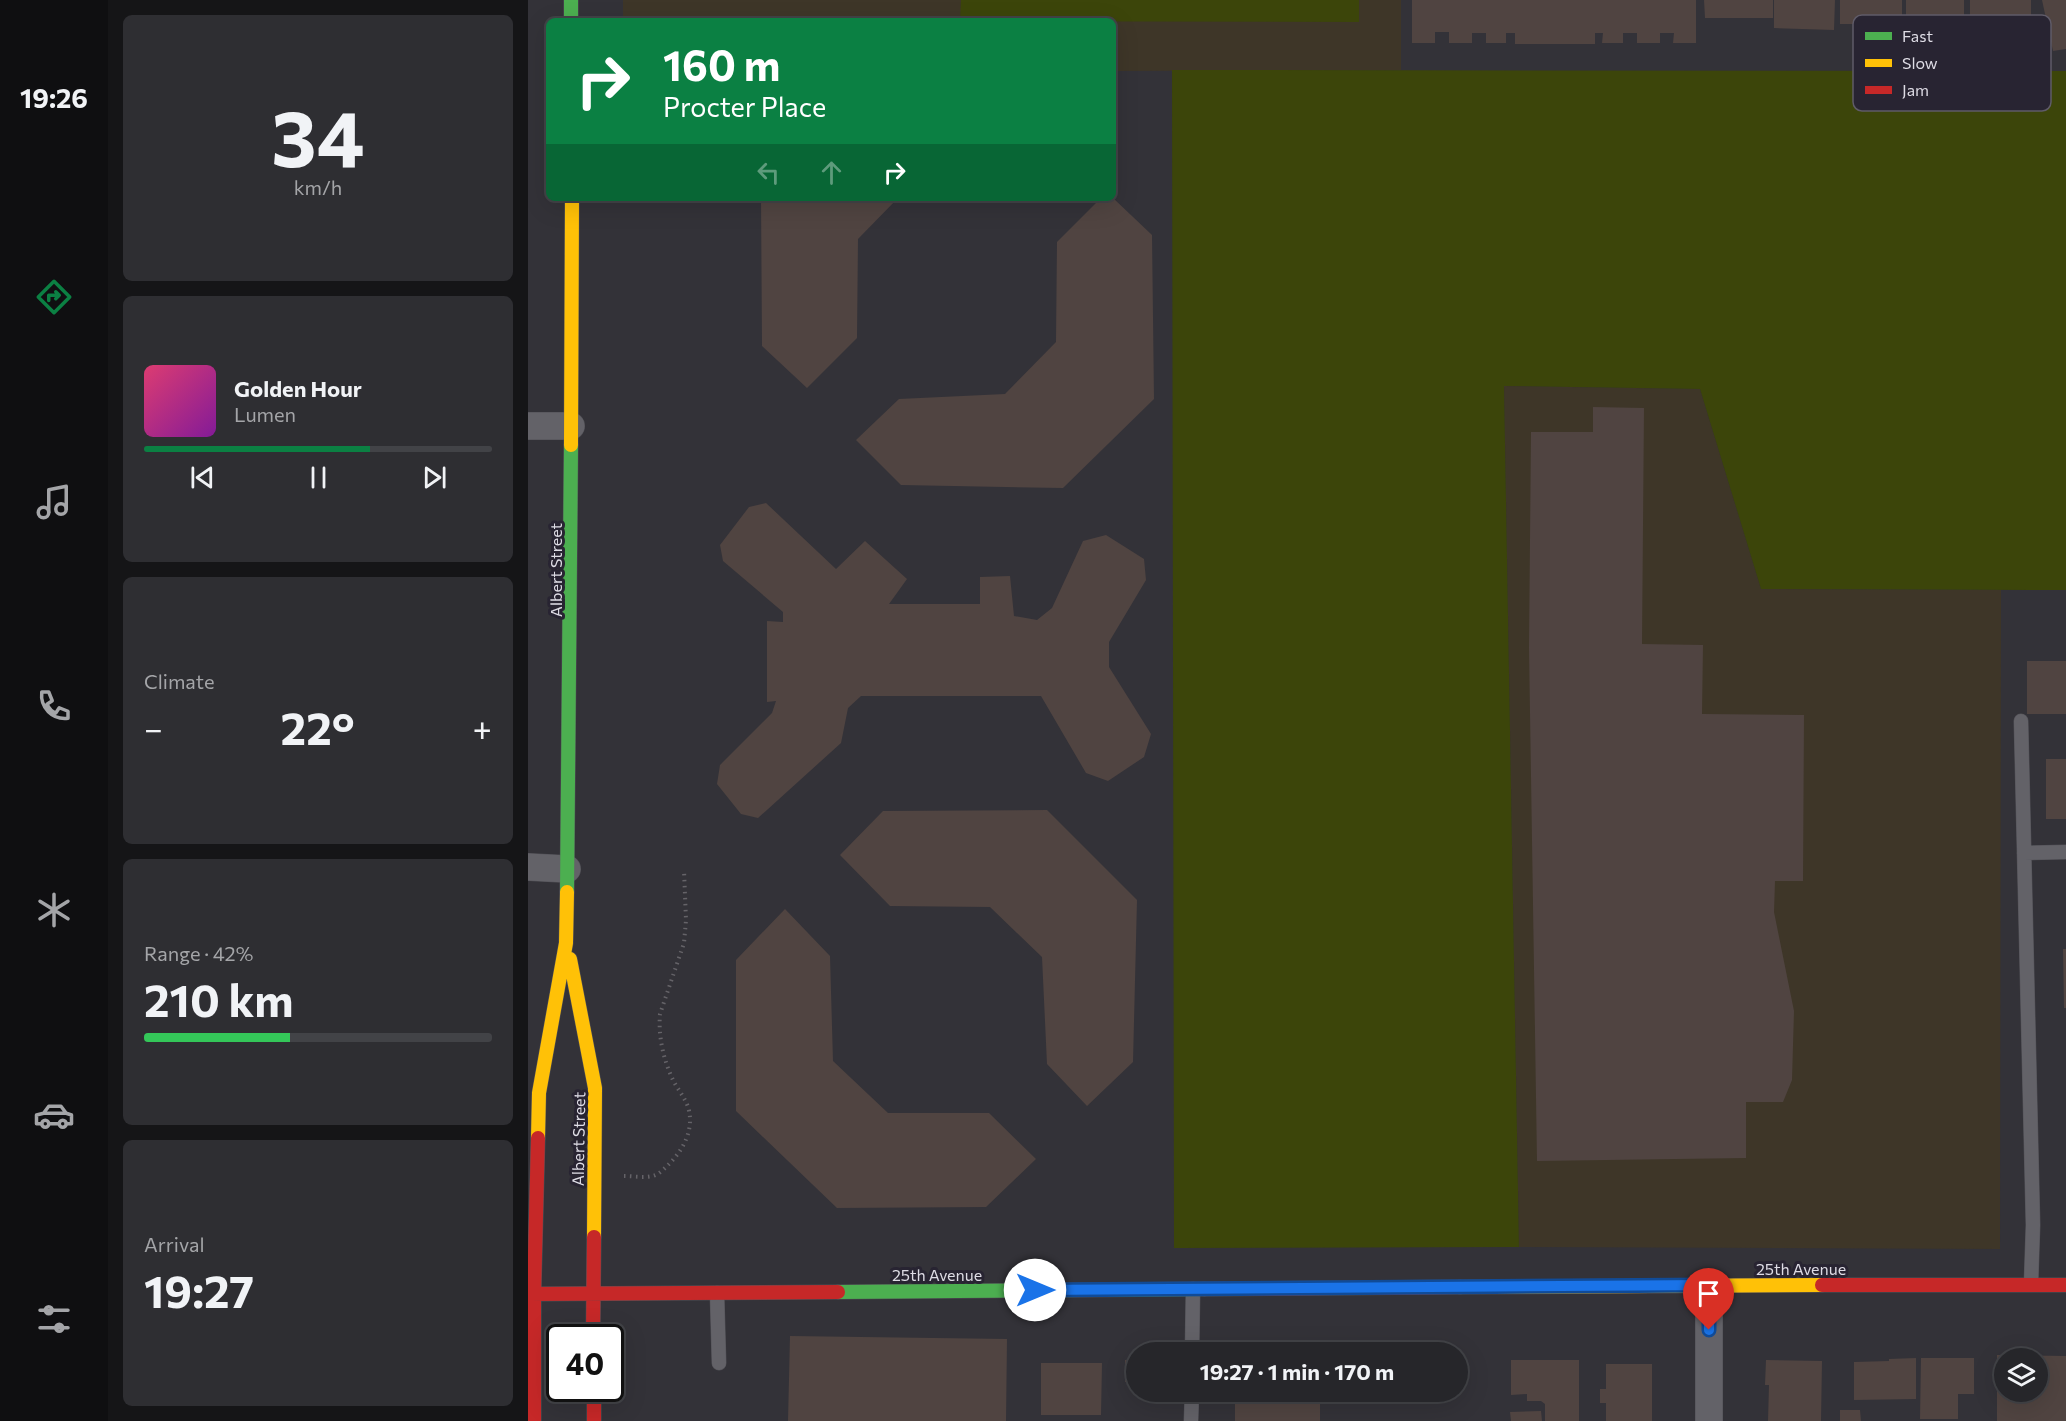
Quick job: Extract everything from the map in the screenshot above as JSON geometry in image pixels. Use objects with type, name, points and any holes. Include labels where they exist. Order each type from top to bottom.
[{"type":"main road","points":[[571,0],[571,18]]},
{"type":"main road","name":"Albert Street","points":[[534,1421],[531,1294],[539,1093],[566,943],[572,581],[572,201]]},
{"type":"main road","name":"Albert Street","points":[[566,943],[596,1088],[593,1324]]},
{"type":"main road","name":"25th Avenue","points":[[531,1294],[1709,1285],[2066,1285]]},
{"type":"main road","points":[[594,1402],[594,1421]]},
{"type":"street","points":[[528,426],[572,426]]},
{"type":"street","points":[[528,867],[567,868]]},
{"type":"street","points":[[1709,1285],[1709,1421]]},
{"type":"lane","points":[[2021,721],[2033,1225],[2031,1284]]},
{"type":"lane","points":[[2024,853],[2066,852]]},
{"type":"lane","points":[[1192,1289],[1192,1342]]},
{"type":"lane","points":[[717,1293],[719,1363]]},
{"type":"lane","points":[[1191,1421],[1192,1402]]},
{"type":"path","points":[[594,1176],[653,1176],[659,1174],[676,1157],[683,1146],[689,1128],[688,1108],[667,1065],[659,1023],[684,943],[686,920],[684,870]]},
{"type":"shaded area","points":[[623,0],[1401,0],[1401,70],[1116,71],[1116,18],[623,18]]},
{"type":"shaded area","points":[[1504,386],[1700,389],[1761,589],[2001,590],[2000,1249],[1519,1247]]},
{"type":"green space","points":[[961,0],[1359,0],[1359,22],[1116,21],[1116,18],[960,18]]},
{"type":"green space","points":[[1172,70],[1853,71],[1853,111],[2051,111],[2051,71],[2066,71],[2066,590],[1761,589],[1700,389],[1504,386],[1519,1247],[1174,1248]]},
{"type":"building","points":[[1412,0],[1696,0],[1696,43],[1673,43],[1674,33],[1660,33],[1660,43],[1637,43],[1637,33],[1623,33],[1623,43],[1602,43],[1603,33],[1595,33],[1595,44],[1515,44],[1515,33],[1506,33],[1506,43],[1486,43],[1486,33],[1472,33],[1472,43],[1449,43],[1449,32],[1435,32],[1435,43],[1412,43]]},
{"type":"building","points":[[1704,0],[1773,0],[1773,18],[1705,18]]},
{"type":"building","points":[[1774,0],[1835,0],[1834,30],[1774,28]]},
{"type":"building","points":[[1840,0],[1902,0],[1902,15],[1853,15],[1853,24],[1840,24]]},
{"type":"building","points":[[1906,0],[1964,0],[1964,15],[1906,15]]},
{"type":"building","points":[[1970,0],[2031,0],[2031,15],[1970,15]]},
{"type":"building","points":[[2042,0],[2066,0],[2066,49],[2053,51],[2051,15],[2045,15]]},
{"type":"building","points":[[761,201],[895,201],[858,239],[857,338],[807,388],[762,346]]},
{"type":"building","points":[[1098,201],[1116,201],[1152,235],[1154,399],[1063,488],[901,485],[856,440],[899,399],[1005,394],[1056,342],[1057,242]]},
{"type":"building","points":[[1593,407],[1644,408],[1642,644],[1703,645],[1702,714],[1804,715],[1803,881],[1775,881],[1774,912],[1794,1011],[1792,1080],[1783,1102],[1746,1102],[1746,1158],[1537,1161],[1529,648],[1531,432],[1593,432]]},
{"type":"building","points":[[766,503],[836,569],[865,541],[907,579],[889,604],[980,604],[980,577],[1010,576],[1014,616],[1037,620],[1052,608],[1083,541],[1106,535],[1144,559],[1146,580],[1109,642],[1109,667],[1151,734],[1144,757],[1108,781],[1086,773],[1041,696],[861,696],[848,708],[841,743],[758,818],[741,814],[717,784],[720,765],[772,713],[776,701],[767,702],[767,621],[783,622],[783,612],[723,561],[720,545],[749,507]]},
{"type":"building","points":[[2027,661],[2066,661],[2066,714],[2027,714]]},
{"type":"building","points":[[2046,759],[2066,759],[2066,819],[2046,819]]},
{"type":"building","points":[[1047,810],[1137,900],[1133,1062],[1087,1106],[1047,1064],[1042,957],[990,907],[890,906],[840,855],[883,811]]},
{"type":"building","points":[[785,909],[830,956],[833,1061],[888,1113],[989,1113],[1036,1159],[986,1207],[837,1208],[736,1111],[736,960]]},
{"type":"building","points":[[2063,949],[2066,949],[2066,1008],[2064,1008]]},
{"type":"building","points":[[790,1336],[1007,1339],[1006,1421],[788,1421]]},
{"type":"building","points":[[2048,1356],[2066,1356],[2066,1421],[1997,1421],[1997,1402],[2048,1402]]},
{"type":"building","points":[[1916,1358],[1916,1399],[1854,1400],[1854,1362]]},
{"type":"building","points":[[1921,1358],[1974,1358],[1974,1394],[1958,1394],[1958,1419],[1920,1419]]},
{"type":"building","points":[[1511,1360],[1579,1360],[1579,1421],[1545,1421],[1545,1404],[1541,1401],[1527,1401],[1527,1394],[1511,1395]]},
{"type":"building","points":[[1766,1360],[1822,1361],[1821,1421],[1768,1421],[1769,1385],[1765,1385]]},
{"type":"building","points":[[1041,1363],[1102,1363],[1101,1415],[1041,1415]]},
{"type":"building","points":[[1606,1364],[1652,1364],[1652,1421],[1606,1421],[1606,1403],[1600,1403],[1600,1389],[1606,1389]]},
{"type":"building","points":[[1235,1402],[1320,1402],[1320,1421],[1235,1421]]},
{"type":"building","points":[[1840,1410],[1860,1410],[1861,1421],[1840,1421]]},
{"type":"building","points":[[1541,1411],[1542,1421],[1511,1421],[1510,1412]]},
{"type":"traffic: fast","points":[[571,0],[571,18]]},
{"type":"traffic: fast","points":[[567,892],[571,445]]},
{"type":"traffic: fast","points":[[838,1292],[1204,1289]]},
{"type":"traffic: slow","points":[[571,445],[572,201]]},
{"type":"traffic: slow","points":[[538,1138],[539,1093],[566,943],[567,892]]},
{"type":"traffic: slow","points":[[570,959],[595,1088],[594,1237]]},
{"type":"traffic: slow","points":[[1460,1287],[1822,1285]]},
{"type":"traffic: jam","points":[[534,1421],[538,1138]]},
{"type":"traffic: jam","points":[[593,1324],[594,1237]]},
{"type":"traffic: jam","points":[[1822,1285],[2066,1285]]},
{"type":"traffic: jam","points":[[1204,1289],[1460,1287]]},
{"type":"traffic: jam","points":[[528,1294],[838,1292]]},
{"type":"traffic: jam","points":[[594,1402],[594,1421]]},
{"type":"route","points":[[1035,1290],[1709,1285],[1709,1330]]}]
